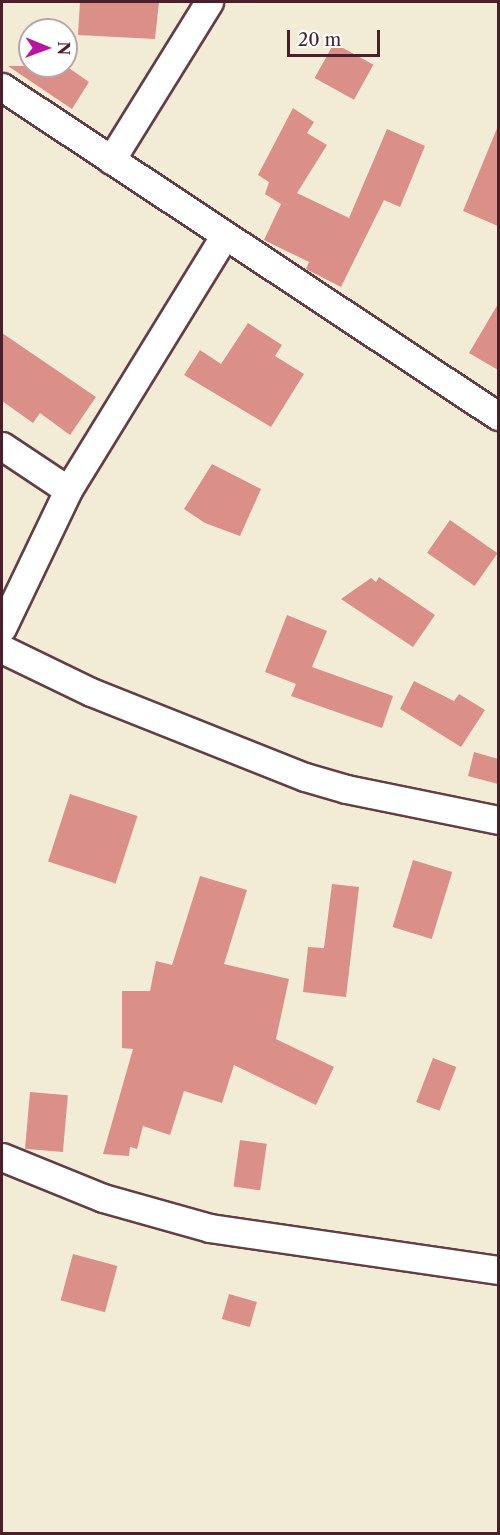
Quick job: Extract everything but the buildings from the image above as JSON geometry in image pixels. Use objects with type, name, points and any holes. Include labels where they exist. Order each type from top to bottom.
[{"type":"street","points":[[111,160],[209,2]]},
{"type":"street","points":[[2,87],[498,416]]},
{"type":"street","points":[[2,628],[68,490],[224,236]]},
{"type":"street","points":[[2,446],[68,490]]},
{"type":"street","points":[[2,649],[91,692],[305,777],[346,789],[498,820]]},
{"type":"street","points":[[2,1156],[103,1198],[210,1228],[498,1270]]}]
